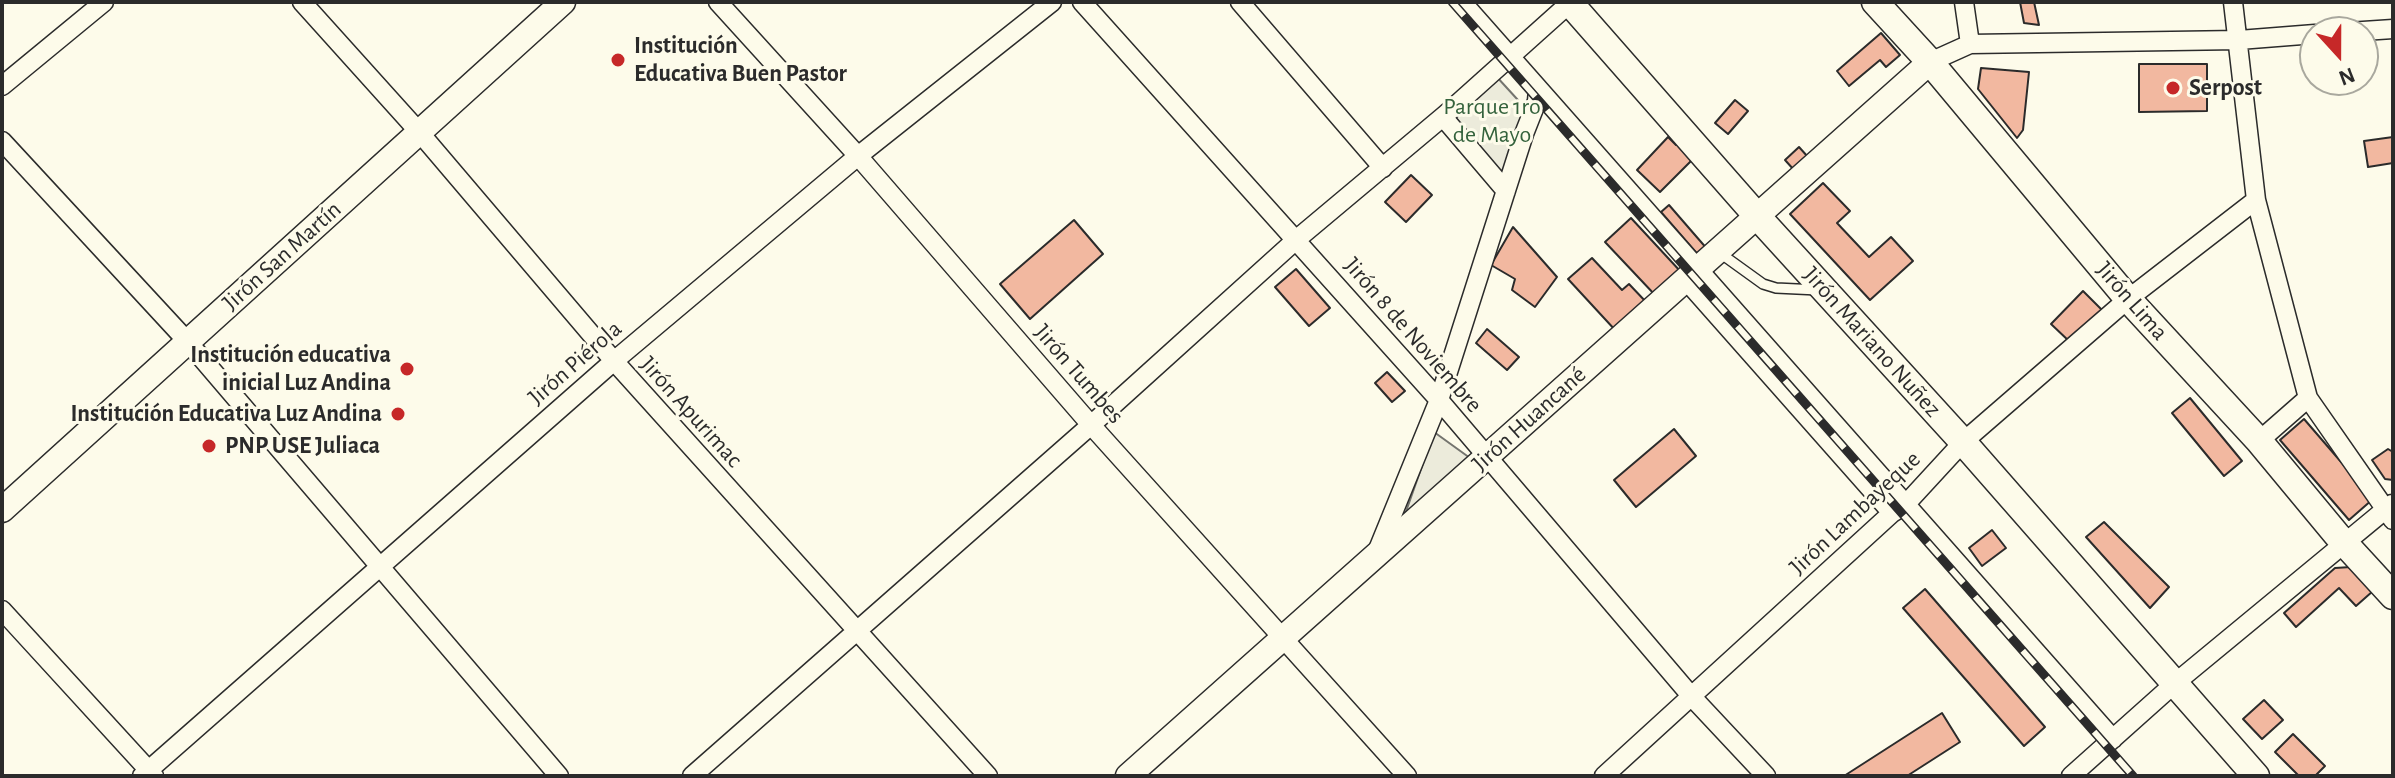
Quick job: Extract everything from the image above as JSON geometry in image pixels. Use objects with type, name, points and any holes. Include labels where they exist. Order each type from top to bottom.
[{"type":"main road","name":"Jirón Mariano Nuñez","points":[[1570,2],[2256,776]]},
{"type":"main road","name":"Jirón Lima","points":[[1875,2],[1930,62],[2128,299],[2259,441],[2393,596]]},
{"type":"street","points":[[2,86],[104,2]]},
{"type":"street","name":"Jirón Apurimac","points":[[302,2],[420,133],[614,361],[988,776]]},
{"type":"street","name":"Jirón San Martín","points":[[2,510],[563,2]]},
{"type":"street","name":"Jirón Tumbes","points":[[718,2],[858,156],[1091,425],[1407,776]]},
{"type":"street","name":"Jirón Piérola","points":[[148,774],[614,361],[858,156],[1052,2]]},
{"type":"street","name":"Jirón 8 de Noviembre","points":[[1082,2],[1297,239],[1692,697],[1766,776]]},
{"type":"street","points":[[1240,2],[1383,168]]},
{"type":"street","points":[[1462,2],[1511,56],[1691,274],[1898,509],[2113,739]]},
{"type":"street","points":[[692,776],[1297,239],[1443,117],[1570,2]]},
{"type":"street","points":[[1964,2],[1970,44]]},
{"type":"street","points":[[2071,776],[2174,684],[2346,543],[2390,512],[2308,398],[2256,200],[2233,2]]},
{"type":"street","points":[[1930,62],[1970,44],[2239,40],[2299,35]]},
{"type":"street","name":"Jirón Huancané","points":[[1128,776],[1930,62]]},
{"type":"street","points":[[1376,555],[1439,400],[1538,90]]},
{"type":"street","points":[[1443,117],[1506,191]]},
{"type":"street","points":[[2,141],[187,341],[559,776]]},
{"type":"street","name":"Jirón Lambayeque","points":[[1604,776],[1898,509],[1963,442],[2128,299],[2256,200]]},
{"type":"street","points":[[2259,441],[2308,398]]},
{"type":"street","points":[[2,610],[148,774]]},
{"type":"lane","points":[[1717,251],[1763,284],[1776,288],[1824,290]]},
{"type":"green space","name":"Parque 1ro de Mayo","points":[[1496,76],[1528,111],[1504,184],[1448,119]]},
{"type":"green space","points":[[1434,432],[1470,458],[1403,520]]},
{"type":"building","points":[[2020,2],[2034,2],[2039,25],[2024,23]]},
{"type":"building","points":[[1881,33],[1900,55],[1886,67],[1880,60],[1849,86],[1837,71]]},
{"type":"building","name":"Serpost","points":[[2139,64],[2207,64],[2207,111],[2139,112]]},
{"type":"building","points":[[1981,68],[2029,72],[2023,130],[2017,138],[1978,89]]},
{"type":"building","points":[[1735,100],[1748,111],[1728,134],[1715,123]]},
{"type":"building","points":[[1668,137],[1676,145],[1681,141],[1696,156],[1660,192],[1637,170]]},
{"type":"building","points":[[2393,137],[2393,163],[2368,167],[2364,141]]},
{"type":"building","points":[[1799,147],[1808,157],[1794,170],[1785,160]]},
{"type":"building","points":[[1411,175],[1432,195],[1406,222],[1385,202]]},
{"type":"building","points":[[1823,183],[1850,211],[1837,223],[1869,257],[1891,237],[1913,261],[1870,300],[1790,214]]},
{"type":"building","points":[[1669,205],[1708,250],[1700,257],[1661,212]]},
{"type":"building","points":[[1631,218],[1681,272],[1655,295],[1605,242]]},
{"type":"building","points":[[1074,220],[1103,254],[1030,319],[1000,284]]},
{"type":"building","points":[[1513,227],[1557,277],[1535,307],[1512,290],[1515,279],[1491,265]]},
{"type":"building","points":[[1592,258],[1622,290],[1629,284],[1647,303],[1616,331],[1568,279]]},
{"type":"building","points":[[1296,269],[1330,308],[1309,326],[1275,287]]},
{"type":"building","points":[[2083,291],[2103,311],[2071,343],[2051,324]]},
{"type":"building","points":[[1487,329],[1519,357],[1507,370],[1476,343]]},
{"type":"building","points":[[1387,372],[1405,391],[1392,402],[1375,383]]},
{"type":"building","points":[[2190,398],[2242,461],[2224,476],[2172,413]]},
{"type":"building","points":[[2304,419],[2373,499],[2349,520],[2280,440]]},
{"type":"building","points":[[1674,429],[1696,456],[1636,507],[1614,480]]},
{"type":"building","points":[[2388,449],[2393,452],[2393,480],[2385,479],[2372,460]]},
{"type":"building","points":[[2104,522],[2169,587],[2150,608],[2086,537]]},
{"type":"building","points":[[1992,530],[2006,548],[1982,566],[1969,548]]},
{"type":"building","points":[[2351,567],[2373,591],[2356,606],[2339,588],[2296,627],[2284,613],[2335,568]]},
{"type":"building","points":[[1925,589],[2045,727],[2024,746],[1903,608]]},
{"type":"building","points":[[2264,700],[2283,720],[2262,739],[2243,719]]},
{"type":"building","points":[[1942,713],[1960,742],[1907,776],[1844,776]]},
{"type":"building","points":[[2293,734],[2325,766],[2315,776],[2299,776],[2275,752]]},
{"type":"railway","points":[[1452,2],[2133,776]]},
{"type":"place","name":"Institución Educativa Buen Pastor","points":[[618,60]]},
{"type":"place","name":"Serpost","points":[[2173,88]]},
{"type":"place","name":"Institución educativa inicial Luz Andina","points":[[407,369]]},
{"type":"place","name":"Institución Educativa Luz Andina","points":[[398,414]]},
{"type":"place","name":"PNP USE Juliaca","points":[[209,446]]}]
